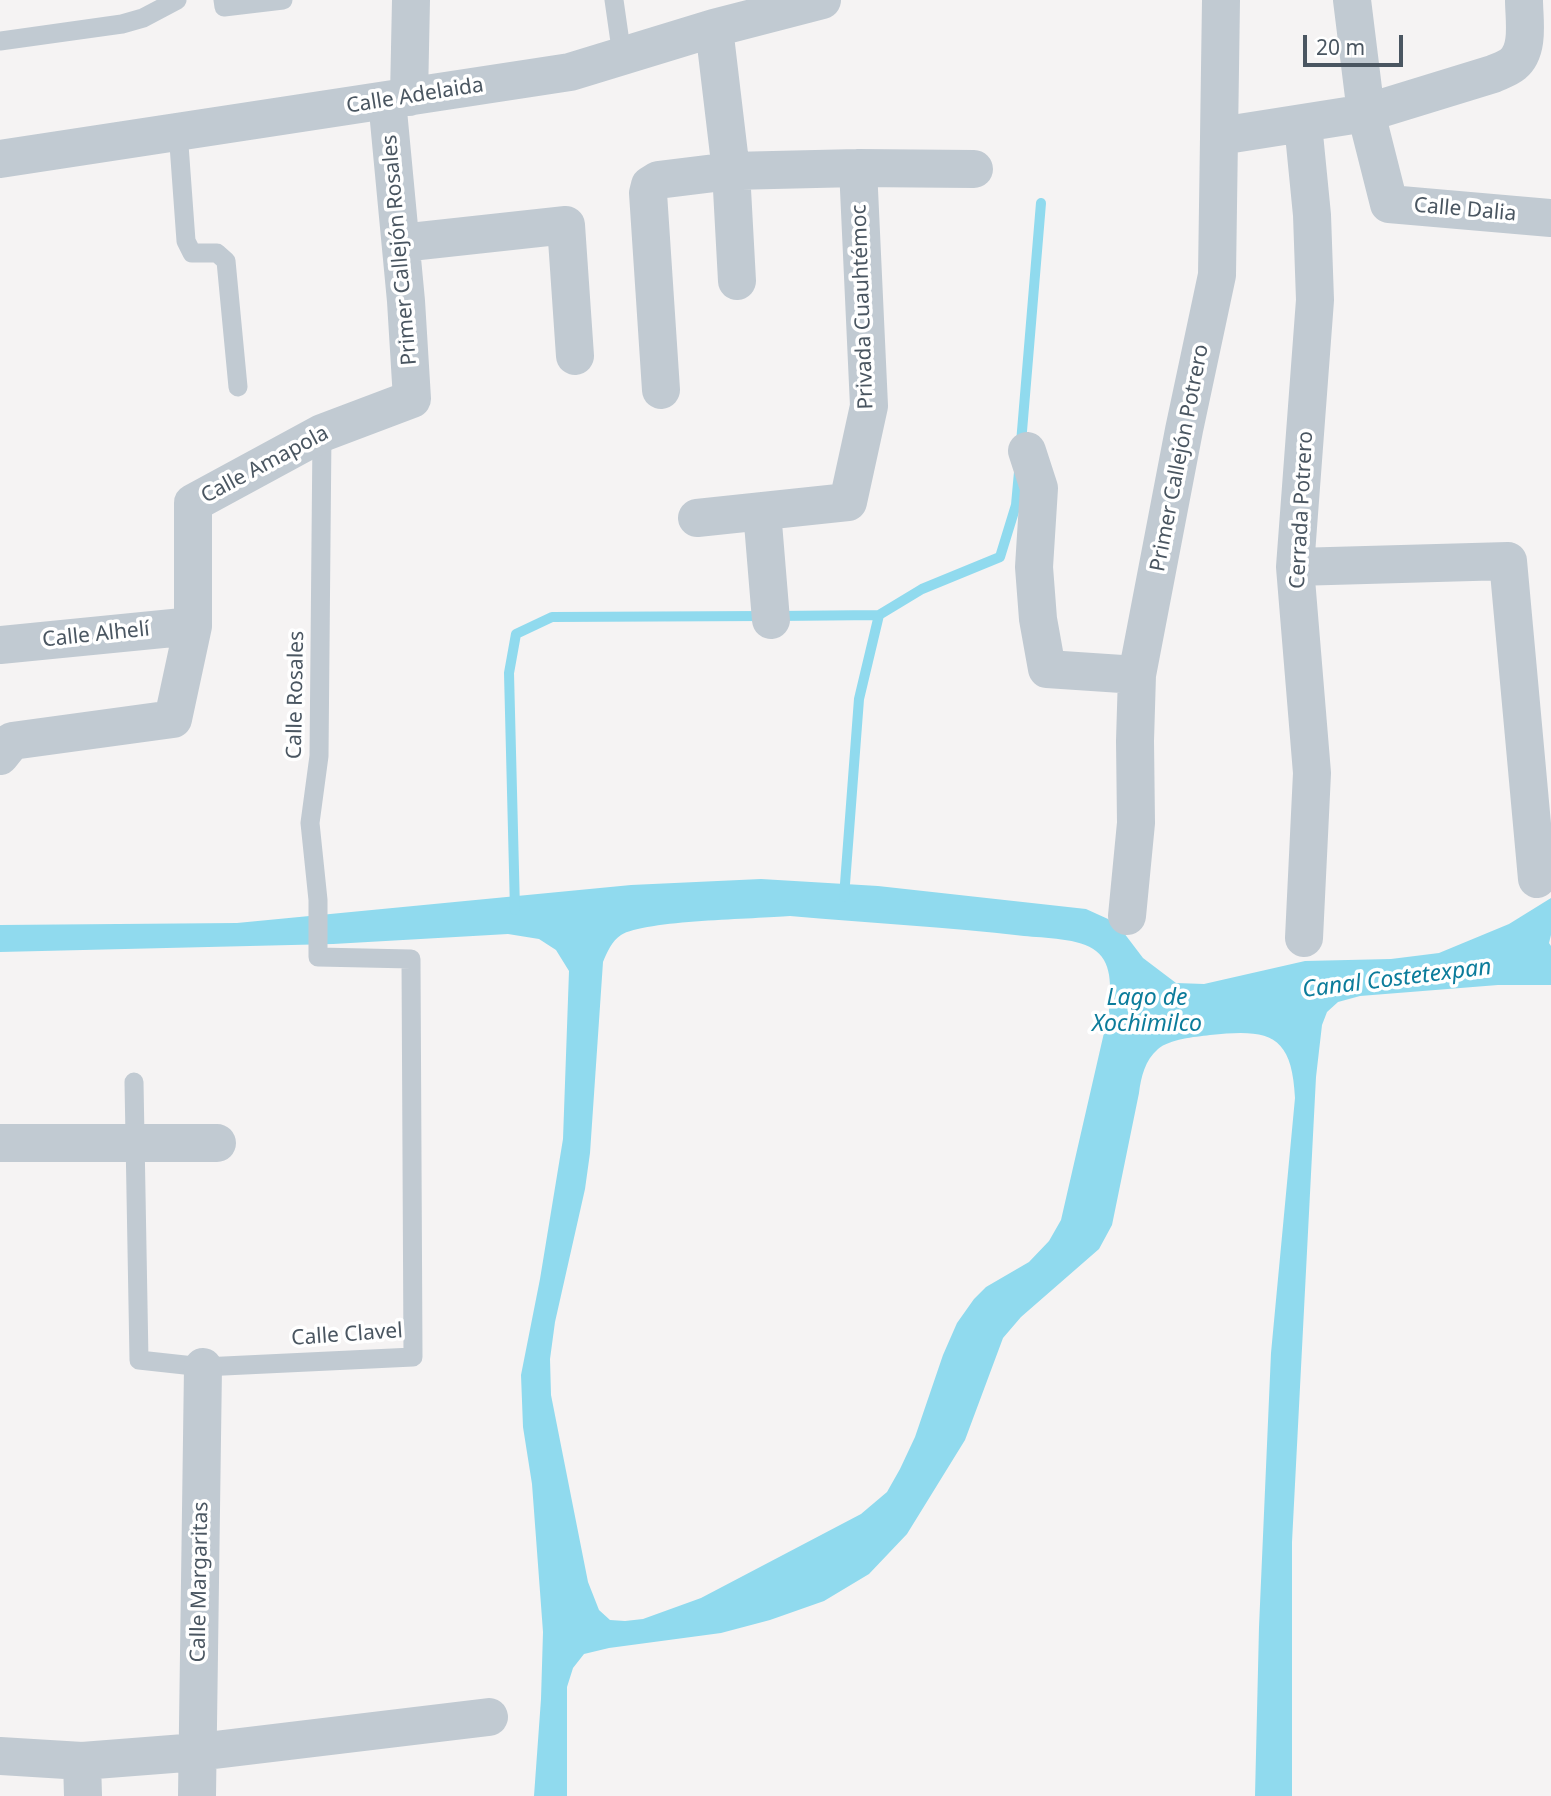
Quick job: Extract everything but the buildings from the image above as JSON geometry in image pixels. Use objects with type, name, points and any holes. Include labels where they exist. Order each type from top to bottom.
[{"type":"street","name":"Primer Callejón Rosales","points":[[411,0],[398,98],[401,243],[412,400]]},
{"type":"street","name":"Calle Adelaida","points":[[0,159],[570,72],[822,0]]},
{"type":"street","name":"Primer Callejón Potrero","points":[[1127,916],[1136,823],[1137,676],[1217,275],[1221,0]]},
{"type":"street","name":"Calle Dalia","points":[[1352,0],[1366,113],[1389,204],[1551,218]]},
{"type":"street","points":[[1220,136],[1366,113],[1493,74],[1512,65],[1524,43],[1524,0]]},
{"type":"street","points":[[714,29],[731,171],[737,281]]},
{"type":"street","name":"Cerrada Potrero","points":[[1303,124],[1312,215],[1315,300],[1295,567],[1312,773],[1304,938]]},
{"type":"street","name":"Privada Cuauhtémoc","points":[[697,518],[848,502],[869,406],[858,168]]},
{"type":"street","points":[[661,390],[648,193],[650,185],[658,180],[731,171],[974,169]]},
{"type":"street","points":[[401,243],[566,225],[575,356]]},
{"type":"street","name":"Calle Amapola","points":[[193,626],[193,503],[322,433],[412,400]]},
{"type":"street","points":[[1027,451],[1039,488],[1034,567],[1038,619],[1047,669],[1137,676]]},
{"type":"street","points":[[762,511],[771,620]]},
{"type":"street","points":[[1295,567],[1508,561],[1537,879]]},
{"type":"street","points":[[0,756],[12,741],[173,719],[193,626]]},
{"type":"street","name":"Calle Alhelí","points":[[0,645],[193,626]]},
{"type":"street","points":[[0,1143],[217,1143]]},
{"type":"street","name":"Calle Margaritas","points":[[197,1796],[203,1367]]},
{"type":"street","points":[[0,1756],[82,1779],[198,1752],[489,1717]]},
{"type":"lane","points":[[0,41],[122,24],[143,18],[177,0]]},
{"type":"lane","points":[[223,0],[224,7],[283,0]]},
{"type":"lane","points":[[614,0],[622,56]]},
{"type":"lane","points":[[178,131],[186,241],[192,253],[217,253],[226,261],[238,387]]},
{"type":"lane","name":"Calle Rosales","points":[[318,954],[318,900],[310,823],[319,756],[322,433]]},
{"type":"lane","name":"Calle Clavel","points":[[134,1144],[139,1360],[203,1367],[413,1357],[411,959],[318,954]]},
{"type":"lane","points":[[134,1082],[134,1144]]},
{"type":"water","name":"Lago de Xochimilco","points":[[761,879],[878,886],[1086,909],[1108,919],[1124,933],[1143,958],[1176,983],[1204,984],[1305,961],[1391,959],[1439,953],[1509,924],[1551,898],[1551,985],[1498,985],[1360,996],[1338,1002],[1327,1012],[1322,1025],[1316,1077],[1292,1542],[1292,1796],[1255,1796],[1259,1627],[1271,1353],[1295,1098],[1289,1060],[1273,1040],[1247,1033],[1190,1038],[1163,1046],[1150,1058],[1141,1081],[1112,1225],[1099,1249],[1021,1317],[1003,1338],[965,1440],[907,1534],[869,1574],[824,1601],[770,1620],[721,1633],[609,1648],[584,1654],[573,1668],[567,1687],[567,1796],[534,1796],[543,1632],[532,1484],[523,1427],[521,1375],[563,1139],[569,971],[556,950],[539,939],[508,934],[333,944],[0,952],[0,925],[237,923],[631,885]],"holes":[[[790,916],[1062,939],[1081,943],[1102,957],[1110,979],[1109,1011],[1061,1220],[1049,1241],[1029,1262],[986,1287],[957,1323],[915,1437],[887,1492],[861,1514],[701,1598],[643,1619],[610,1620],[599,1610],[588,1582],[551,1395],[550,1359],[555,1322],[585,1189],[590,1153],[603,962],[612,944],[621,935],[634,930],[702,921]]]},
{"type":"waterway","points":[[1021,443],[1041,203]]},
{"type":"waterway","points":[[844,897],[859,699],[879,615],[922,589],[1000,557],[1016,505],[1019,472]]},
{"type":"waterway","points":[[778,616],[879,615]]},
{"type":"waterway","points":[[515,910],[509,673],[516,634],[552,617],[763,616]]},
{"type":"water label","name":"Canal Costetexpan","points":[[1397,979]]}]
